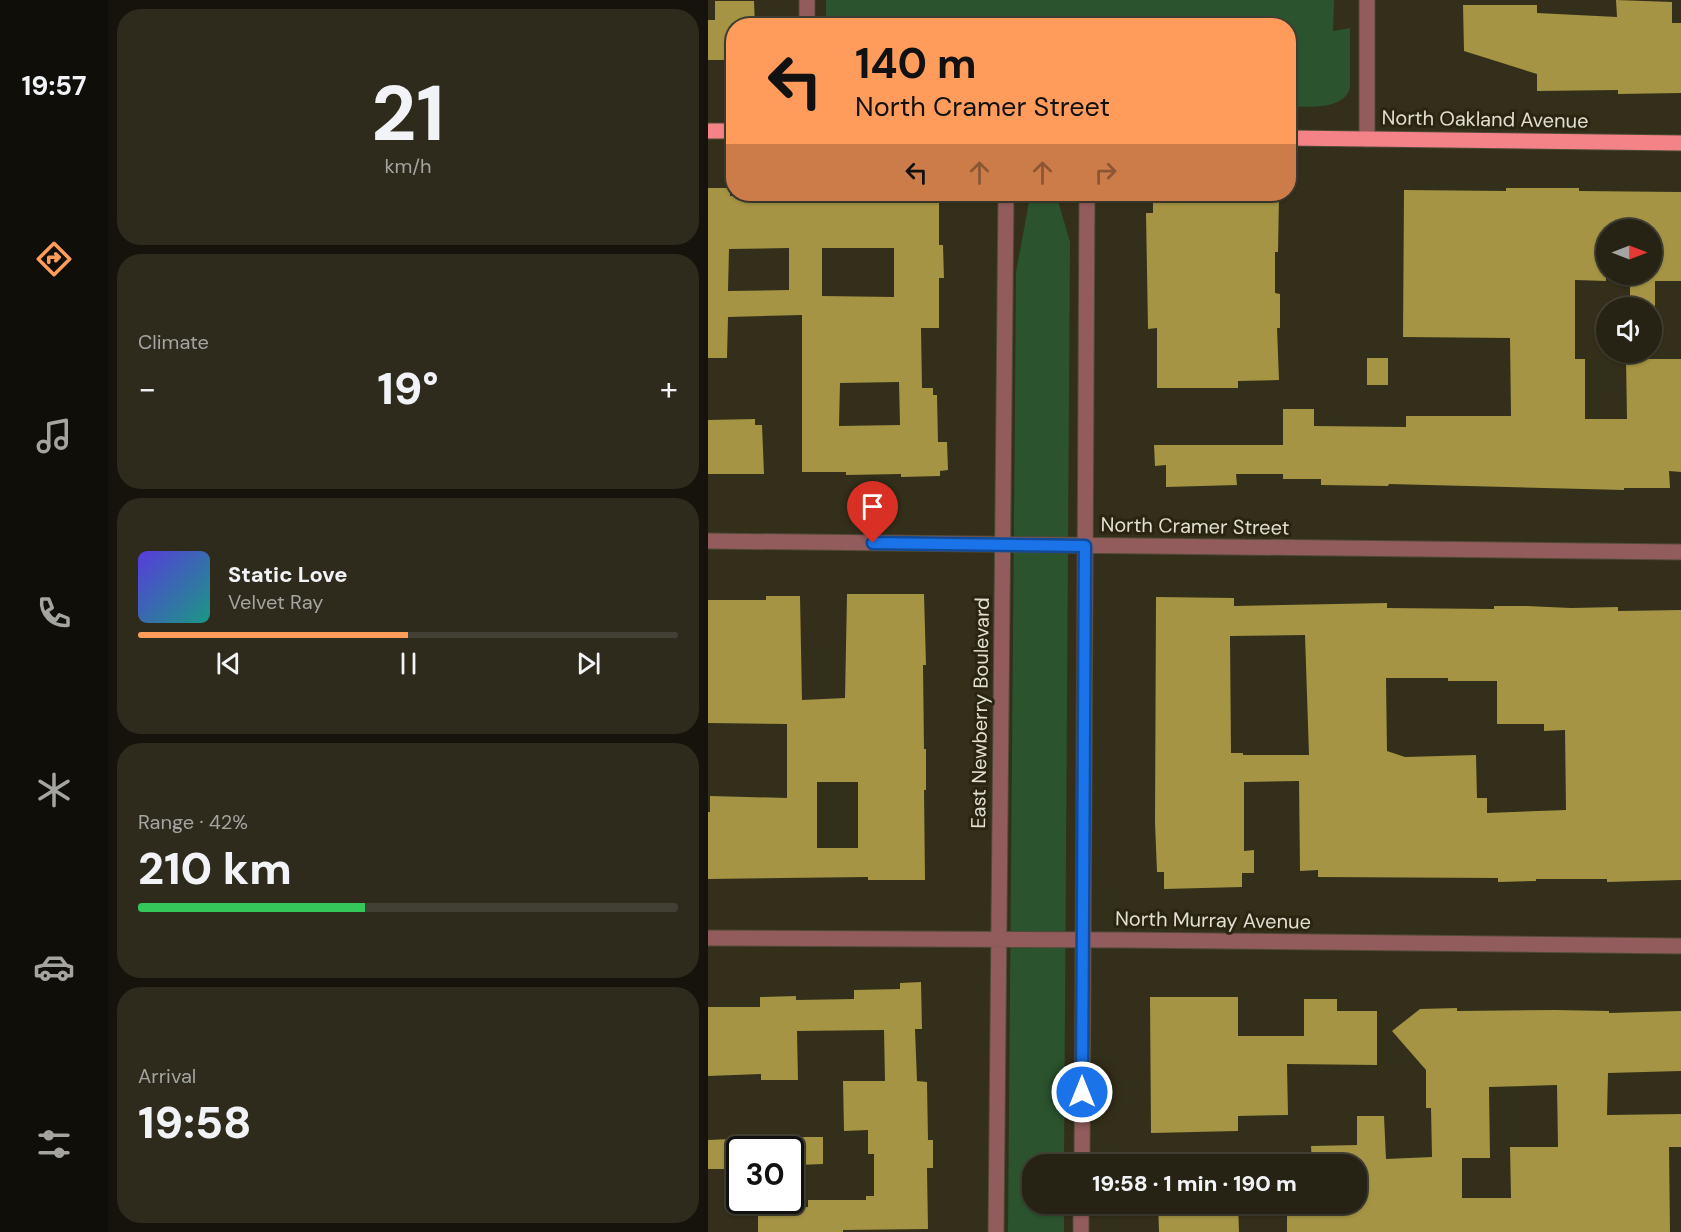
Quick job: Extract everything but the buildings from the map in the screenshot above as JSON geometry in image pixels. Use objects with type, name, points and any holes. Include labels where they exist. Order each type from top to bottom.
[{"type":"main road","points":[[708,131],[726,131]]},
{"type":"main road","name":"North Oakland Avenue","points":[[1296,138],[1681,143]]},
{"type":"street","points":[[807,0],[807,18]]},
{"type":"street","points":[[1367,0],[1367,139]]},
{"type":"street","name":"East Newberry Boulevard","points":[[996,1232],[1005,201]]},
{"type":"street","points":[[1082,1154],[1087,201]]},
{"type":"street","name":"North Cramer Street","points":[[708,541],[1681,552]]},
{"type":"street","name":"North Murray Avenue","points":[[708,938],[1681,946]]},
{"type":"street","points":[[1081,1232],[1082,1214]]},
{"type":"green space","points":[[826,0],[1334,0],[1333,31],[1350,28],[1350,88],[1340,101],[1333,104],[1296,107],[1296,18],[826,18]]},
{"type":"green space","points":[[1058,201],[1070,242],[1064,1154],[1022,1154],[1022,1214],[1064,1214],[1064,1232],[1008,1232],[1016,272],[1029,202]]},
{"type":"route","points":[[873,543],[1085,546],[1082,1092]]}]
